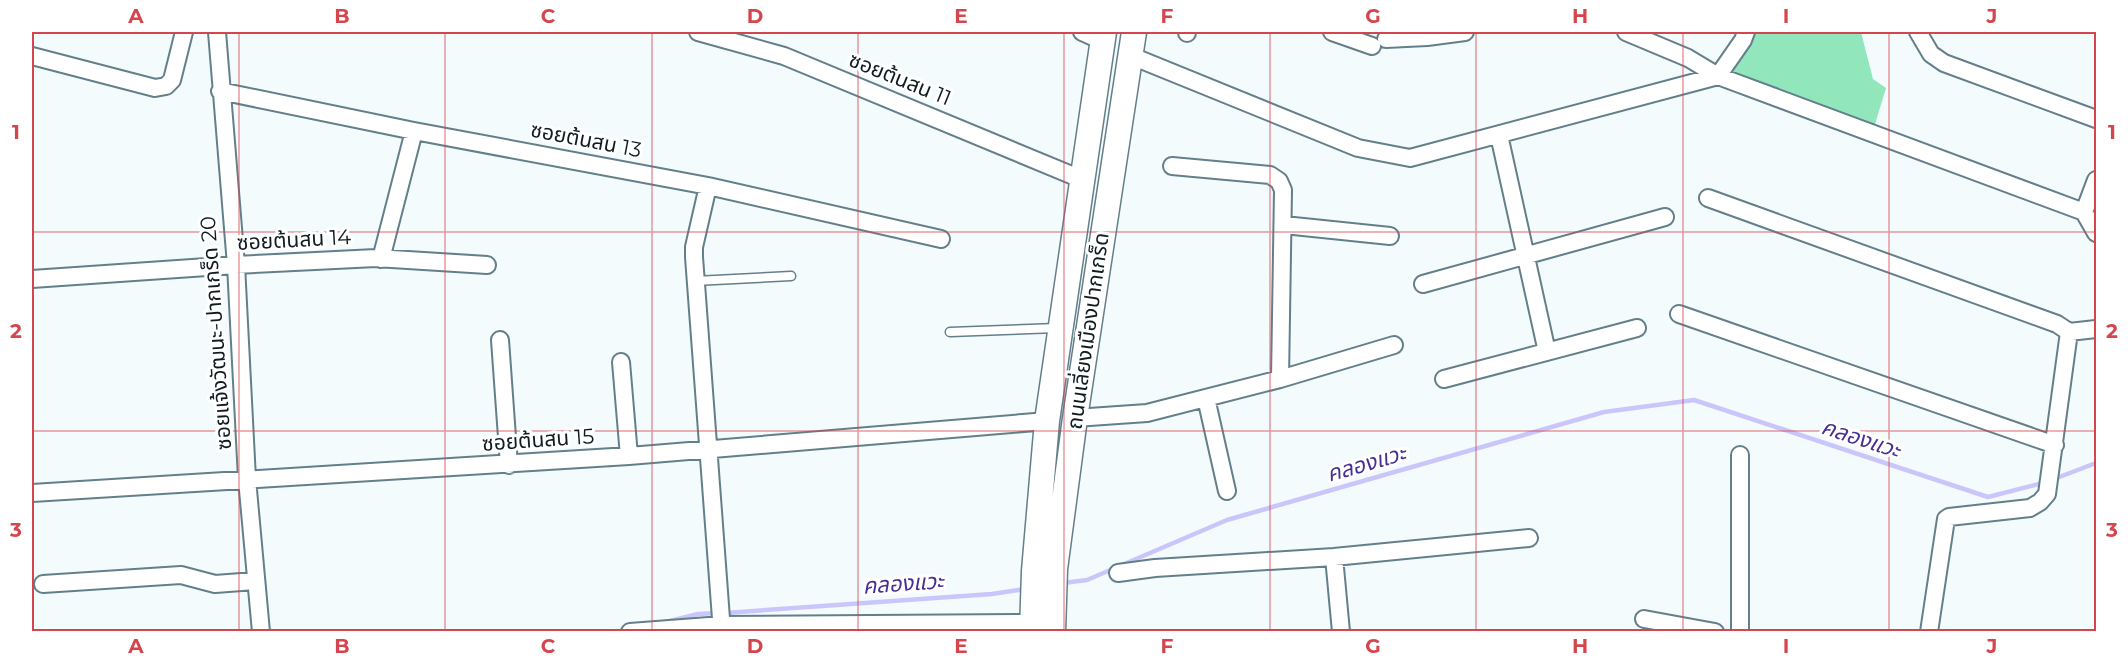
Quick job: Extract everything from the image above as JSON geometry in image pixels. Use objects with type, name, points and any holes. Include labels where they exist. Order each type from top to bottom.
[{"type":"main road","name":"ถนนเลี่ยงเมืองปากเกร็ด","points":[[1045,570],[1075,418],[1134,32]]},
{"type":"main road","name":"ถนนเลี่ยงเมืองปากเกร็ด","points":[[1041,625],[1045,570],[1047,421],[1081,179],[1096,35]]},
{"type":"street","points":[[32,56],[155,88],[166,86],[172,80],[184,32]]},
{"type":"street","name":"ซอยแจ้งวัฒนะ-ปากเกร็ด 20","points":[[216,32],[236,265],[247,479],[261,632]]},
{"type":"street","name":"ซอยต้นสน 11","points":[[698,32],[784,56],[1081,179]]},
{"type":"street","points":[[1332,32],[1379,42],[1465,32]]},
{"type":"street","points":[[1626,32],[1688,58],[1718,76],[2084,212],[2097,233]]},
{"type":"street","points":[[1130,55],[1358,148],[1410,158],[1718,76],[1746,32]]},
{"type":"street","points":[[1918,32],[1931,54],[1944,63],[2097,119]]},
{"type":"street","name":"ซอยต้นสน 13","points":[[220,91],[414,131],[708,186],[941,239]]},
{"type":"street","points":[[381,258],[414,131]]},
{"type":"street","points":[[1498,135],[1547,352]]},
{"type":"street","points":[[1172,166],[1270,176],[1279,181],[1283,190],[1284,225],[1281,379]]},
{"type":"street","points":[[2084,212],[2097,180]]},
{"type":"street","points":[[708,186],[694,246],[695,281],[722,626]]},
{"type":"street","points":[[1708,198],[2056,324],[2068,333],[2097,329]]},
{"type":"street","points":[[1423,284],[1665,217]]},
{"type":"street","points":[[1284,225],[1390,236]]},
{"type":"street","name":"ซอยต้นสน 14","points":[[32,279],[381,258],[488,265]]},
{"type":"street","points":[[1679,314],[2055,445]]},
{"type":"street","points":[[1443,380],[1636,328]]},
{"type":"street","points":[[1929,632],[1946,519],[2030,508],[2047,494],[2068,333]]},
{"type":"street","points":[[501,340],[509,465]]},
{"type":"street","points":[[1075,418],[1147,413],[1281,379],[1394,345]]},
{"type":"street","points":[[621,362],[629,456]]},
{"type":"street","points":[[1206,398],[1227,491]]},
{"type":"street","name":"ซอยต้นสน 15","points":[[32,493],[509,465],[1047,421]]},
{"type":"street","points":[[1740,455],[1740,632]]},
{"type":"street","points":[[1119,573],[1155,568],[1335,557],[1529,538]]},
{"type":"street","points":[[1335,557],[1341,632]]},
{"type":"street","points":[[44,584],[181,575],[215,584],[255,581]]},
{"type":"street","points":[[1644,619],[1714,632]]},
{"type":"street","points":[[631,631],[722,626],[1041,625]]},
{"type":"lane","points":[[695,281],[791,276]]},
{"type":"lane","points":[[950,332],[1060,328]]},
{"type":"green space","points":[[1746,32],[1861,32],[1873,79],[1886,88],[1872,134],[1718,76]]},
{"type":"waterway","name":"คลองแวะ","points":[[1063,583],[1087,580],[1227,520],[1604,412],[1694,400],[1988,497],[2043,483]]},
{"type":"waterway","name":"คลองแวะ","points":[[2054,479],[2096,463]]},
{"type":"waterway","name":"คลองแวะ","points":[[725,613],[992,594],[1025,589]]},
{"type":"waterway","name":"คลองแวะ","points":[[666,622],[698,614],[717,613]]}]
